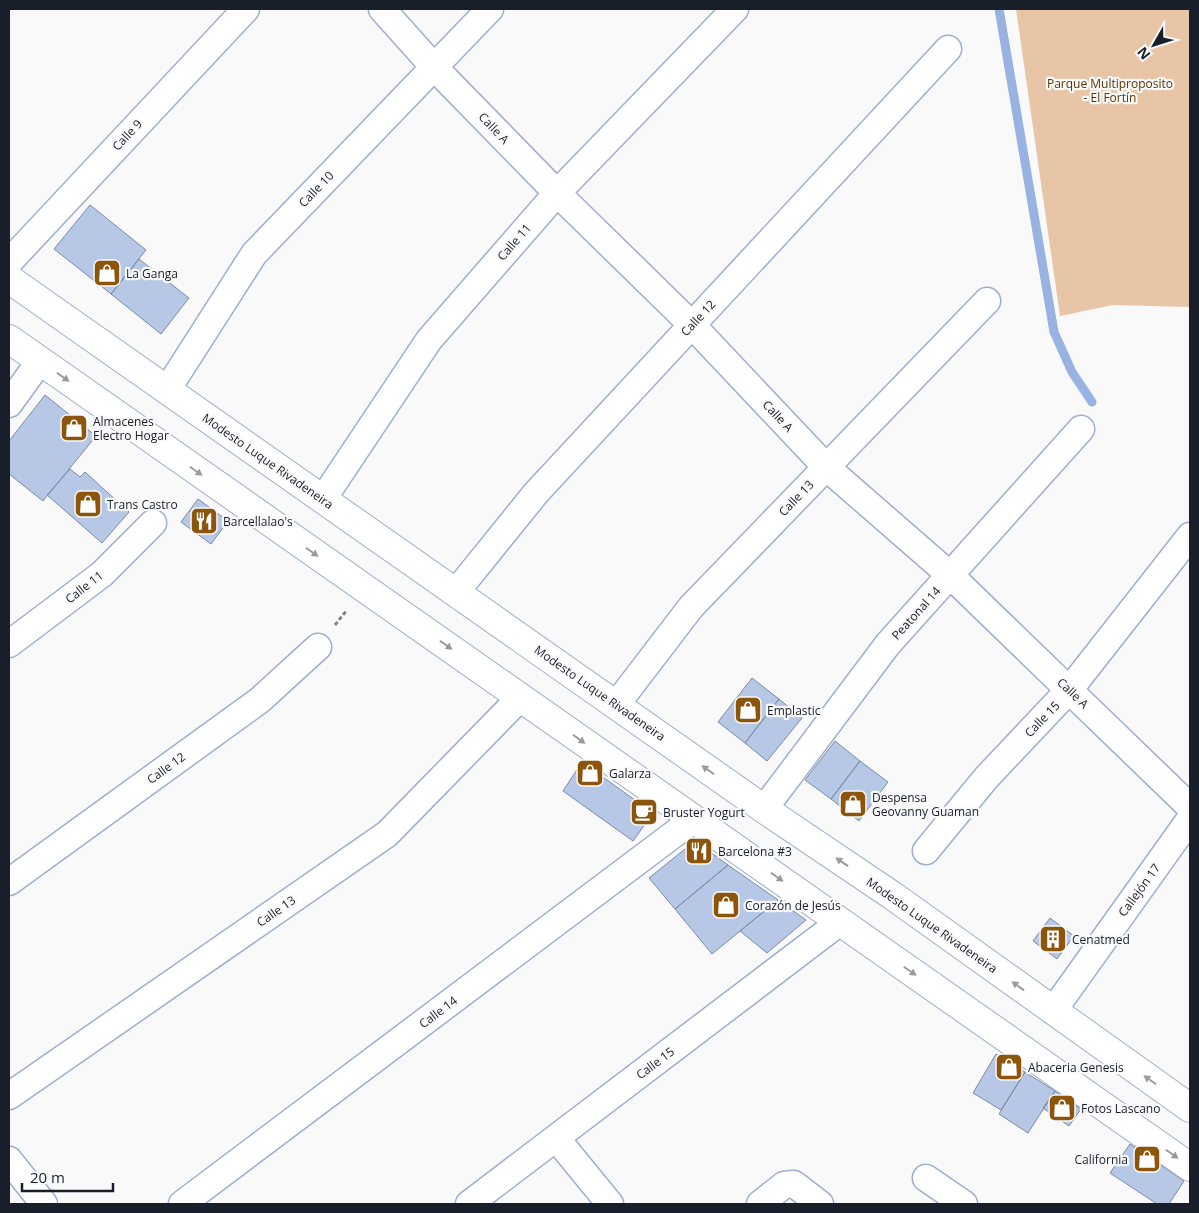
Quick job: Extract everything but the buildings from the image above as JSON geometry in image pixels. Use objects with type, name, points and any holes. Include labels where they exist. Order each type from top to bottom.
[{"type":"street","name":"Calle 9","points":[[9,262],[246,9]]},
{"type":"street","name":"Calle A","points":[[382,9],[433,66],[557,193],[692,325],[826,467],[950,576],[1190,806]]},
{"type":"street","name":"Calle 10","points":[[167,390],[254,254],[433,66],[490,9]]},
{"type":"street","name":"Calle 11","points":[[323,499],[429,340],[557,193],[735,9]]},
{"type":"street","name":"Calle 12","points":[[456,592],[536,493],[948,49]]},
{"type":"street","name":"Modesto Luque Rivadeneira","points":[[9,279],[764,809],[893,896],[1053,1011],[1188,1103]]},
{"type":"street","name":"Calle 13","points":[[616,705],[691,607],[987,302]]},
{"type":"street","points":[[9,339],[1190,1167]]},
{"type":"street","points":[[9,404],[40,361]]},
{"type":"street","name":"Peatonal 14","points":[[764,809],[888,644],[1081,429]]},
{"type":"street","name":"Calle 11","points":[[9,644],[102,574],[153,523]]},
{"type":"street","name":"Calle 15","points":[[926,851],[986,778],[1070,690],[1190,536]]},
{"type":"street","name":"Calle 12","points":[[9,882],[260,700],[318,647]]},
{"type":"street","name":"Calle 13","points":[[9,1096],[387,834],[520,698]]},
{"type":"street","name":"Calle 14","points":[[182,1204],[694,819]]},
{"type":"street","name":"Callejón 17","points":[[1053,1011],[1190,819]]},
{"type":"street","name":"Calle 15","points":[[469,1204],[840,922]]},
{"type":"street","points":[[556,1138],[610,1204]]},
{"type":"street","points":[[9,1160],[44,1204]]},
{"type":"street","points":[[926,1178],[964,1204]]},
{"type":"street","points":[[760,1204],[784,1185],[794,1184],[820,1204]]},
{"type":"green space","name":"Parque Multiproposito - El Fortín","points":[[1016,9],[1190,9],[1190,307],[1113,305],[1060,316]]},
{"type":"waterway","points":[[999,9],[1054,332],[1072,372],[1092,402]]},
{"type":"place","name":"La Ganga","points":[[107,273]]},
{"type":"place","name":"Almacenes Electro Hogar","points":[[74,428]]},
{"type":"place","name":"Trans Castro","points":[[88,504]]},
{"type":"place","name":"Barcellalao's","points":[[204,521]]},
{"type":"place","name":"Emplastic","points":[[748,710]]},
{"type":"place","name":"Galarza","points":[[590,773]]},
{"type":"place","name":"Despensa Geovanny Guaman","points":[[853,804]]},
{"type":"place","name":"Bruster Yogurt","points":[[644,812]]},
{"type":"place","name":"Barcelona #3","points":[[699,851]]},
{"type":"place","name":"Corazón de Jesús","points":[[726,905]]},
{"type":"place","name":"Cenatmed","points":[[1053,939]]},
{"type":"place","name":"Abaceria Genesis","points":[[1009,1067]]},
{"type":"place","name":"Fotos Lascano","points":[[1062,1108]]},
{"type":"place","name":"California","points":[[1147,1159]]}]
